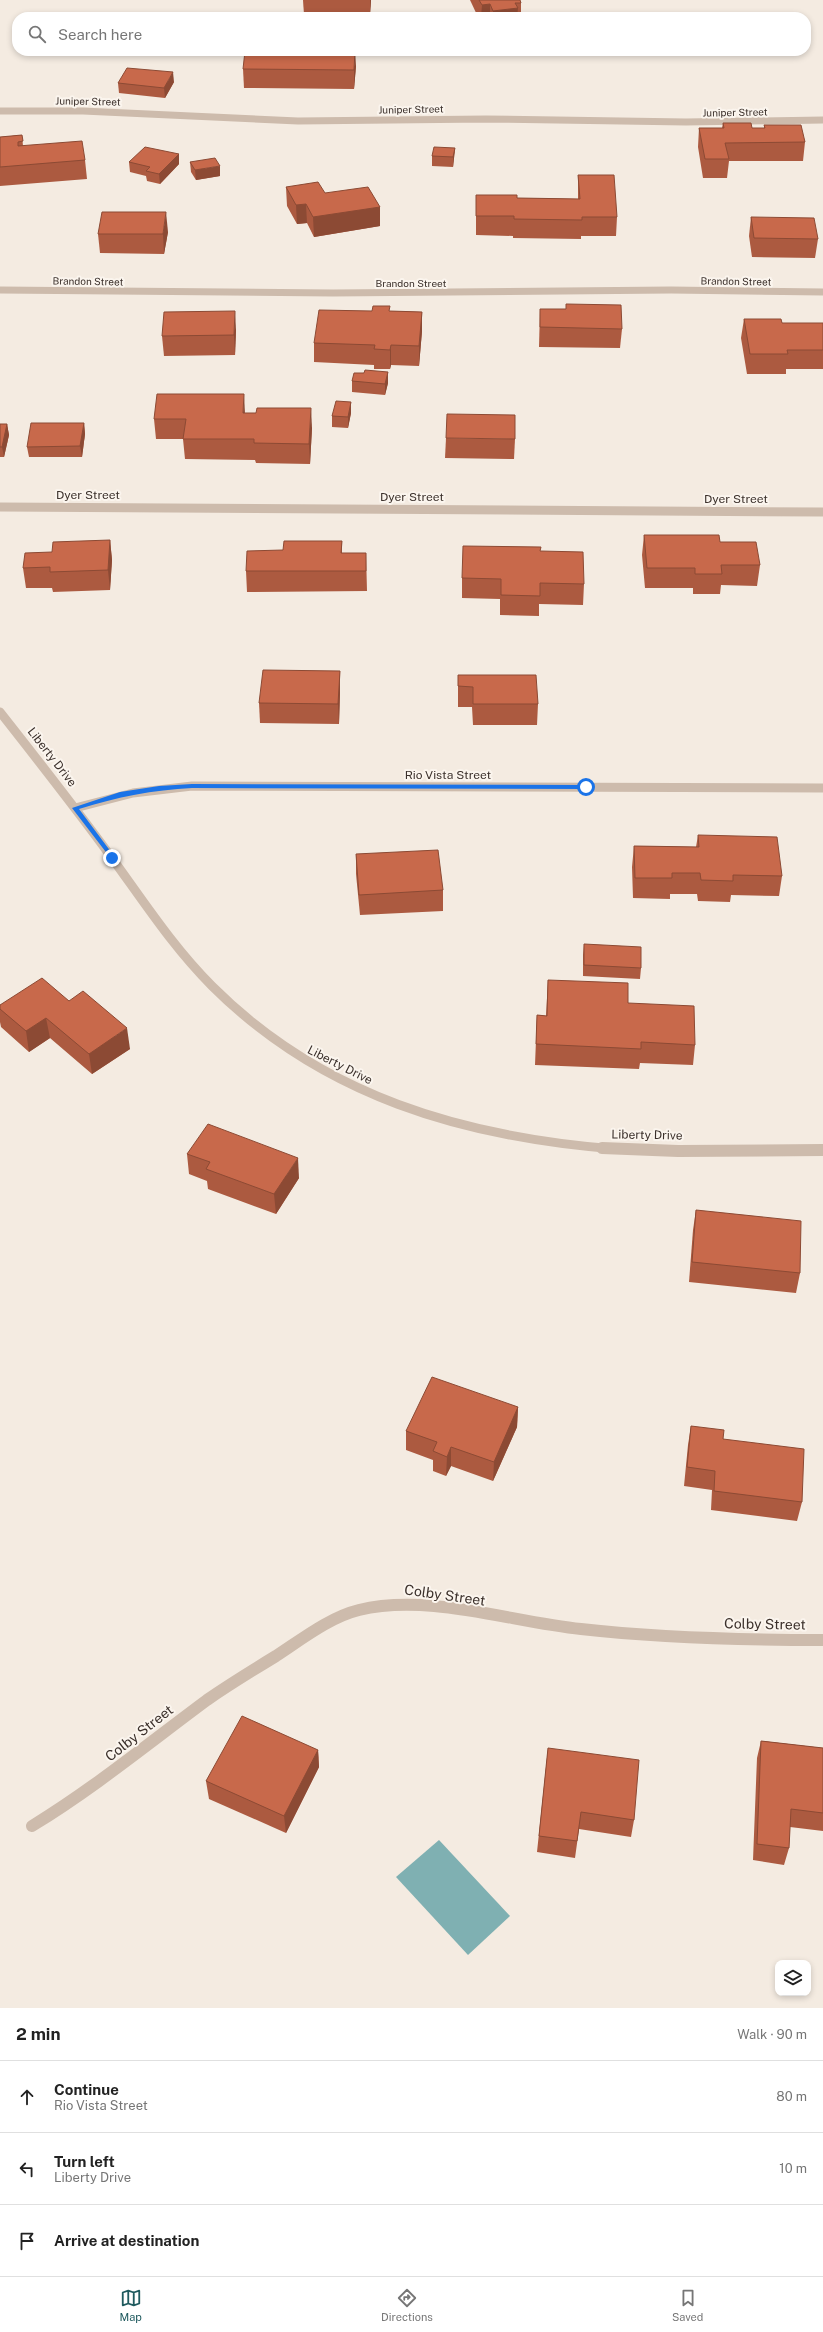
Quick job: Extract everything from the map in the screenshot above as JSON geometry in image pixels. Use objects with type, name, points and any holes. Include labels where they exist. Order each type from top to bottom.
[{"type":"street","name":"Juniper Street","points":[[0,111],[83,111],[298,121],[502,119],[686,122],[823,120]]},
{"type":"street","name":"Brandon Street","points":[[0,290],[333,293],[671,290],[823,292]]},
{"type":"street","name":"Dyer Street","points":[[0,507],[823,512]]},
{"type":"street","name":"Liberty Drive","points":[[0,712],[75,808],[176,945],[212,985],[250,1023],[292,1054],[346,1085],[409,1111],[462,1126],[530,1139],[593,1147],[651,1149],[823,1150]]},
{"type":"street","name":"Rio Vista Street","points":[[75,808],[120,794],[159,788],[192,786],[823,788]]},
{"type":"street","name":"Colby Street","points":[[32,1826],[79,1797],[215,1694],[321,1627],[357,1610],[396,1603],[432,1606],[492,1617],[604,1631],[741,1640],[823,1640]]},
{"type":"water","points":[[439,1840],[510,1916],[468,1955],[396,1877]]},
{"type":"building","points":[[479,0],[520,0],[521,3],[515,3],[518,8],[493,11],[490,4],[482,5]]},
{"type":"building","points":[[244,56],[355,56],[354,70],[243,69]]},
{"type":"building","points":[[127,68],[173,72],[164,88],[118,83]]},
{"type":"building","points":[[723,123],[751,123],[752,128],[765,128],[764,125],[801,125],[805,142],[725,143],[729,159],[705,159],[699,128],[724,128]]},
{"type":"building","points":[[22,135],[23,141],[18,142],[18,146],[82,141],[85,160],[0,167],[0,137]]},
{"type":"building","points":[[145,147],[179,154],[159,174],[146,171],[150,167],[129,162]]},
{"type":"building","points":[[434,147],[455,148],[453,157],[432,156]]},
{"type":"building","points":[[215,158],[220,166],[195,170],[190,162]]},
{"type":"building","points":[[578,175],[614,175],[617,217],[582,217],[582,220],[514,219],[514,216],[476,216],[476,195],[517,195],[517,198],[580,199]]},
{"type":"building","points":[[318,182],[325,193],[368,187],[380,207],[313,217],[306,204],[296,205],[286,187]]},
{"type":"building","points":[[102,212],[166,212],[163,234],[98,234]]},
{"type":"building","points":[[751,217],[814,218],[818,239],[754,238]]},
{"type":"building","points":[[566,304],[621,305],[622,329],[540,327],[540,309],[566,309]]},
{"type":"building","points":[[373,306],[390,306],[389,311],[422,312],[419,346],[391,345],[390,350],[374,349],[375,345],[314,343],[319,310],[372,311]]},
{"type":"building","points":[[235,311],[234,335],[162,336],[164,312]]},
{"type":"building","points":[[744,319],[781,319],[782,323],[823,323],[823,350],[787,350],[788,354],[750,354]]},
{"type":"building","points":[[365,370],[388,372],[385,384],[352,381],[354,373],[364,373]]},
{"type":"building","points":[[157,394],[244,394],[243,413],[256,413],[257,408],[311,408],[309,444],[254,443],[254,439],[183,439],[186,419],[154,419]]},
{"type":"building","points":[[336,401],[351,402],[348,417],[332,416]]},
{"type":"building","points":[[447,414],[515,415],[515,439],[446,438]]},
{"type":"building","points":[[31,423],[84,423],[80,446],[27,447]]},
{"type":"building","points":[[0,424],[7,424],[2,447],[0,447]]},
{"type":"building","points":[[644,535],[719,535],[720,542],[756,542],[760,565],[721,565],[722,574],[695,574],[695,568],[647,568]]},
{"type":"building","points":[[110,540],[108,570],[50,572],[50,567],[23,568],[25,553],[52,552],[53,542]]},
{"type":"building","points":[[284,541],[342,541],[341,553],[366,553],[366,571],[246,571],[247,551],[283,550]]},
{"type":"building","points":[[463,546],[541,547],[540,551],[583,552],[584,584],[540,583],[540,596],[501,595],[501,579],[462,578]]},
{"type":"building","points":[[263,670],[340,671],[338,704],[259,703]]},
{"type":"building","points":[[458,675],[536,675],[538,704],[473,704],[473,687],[458,686]]},
{"type":"building","points":[[698,835],[777,837],[782,876],[733,875],[733,881],[701,880],[700,873],[672,873],[672,878],[635,878],[634,846],[699,847]]},
{"type":"building","points":[[438,850],[443,890],[359,895],[356,854]]},
{"type":"building","points":[[584,944],[641,947],[641,968],[584,965]]},
{"type":"building","points":[[42,978],[69,1001],[83,991],[127,1028],[89,1054],[46,1018],[26,1031],[0,1009],[0,1005]]},
{"type":"building","points":[[548,980],[628,983],[628,1003],[694,1006],[695,1045],[641,1042],[641,1049],[536,1044],[537,1015],[547,1016]]},
{"type":"building","points":[[208,1124],[298,1158],[274,1194],[206,1169],[210,1162],[187,1154]]},
{"type":"building","points":[[696,1210],[801,1221],[800,1273],[692,1262]]},
{"type":"building","points":[[432,1377],[518,1407],[494,1462],[451,1447],[447,1457],[433,1451],[437,1442],[406,1431]]},
{"type":"building","points":[[691,1426],[724,1430],[723,1439],[804,1449],[802,1502],[714,1491],[715,1471],[687,1467]]},
{"type":"building","points":[[242,1716],[318,1750],[284,1816],[206,1781]]},
{"type":"building","points":[[761,1741],[823,1748],[823,1813],[791,1809],[789,1848],[757,1844]]},
{"type":"building","points":[[548,1748],[639,1760],[634,1820],[581,1812],[577,1841],[539,1836]]},
{"type":"route","points":[[112,858],[75,808],[120,794],[159,788],[192,786],[586,787]]}]
